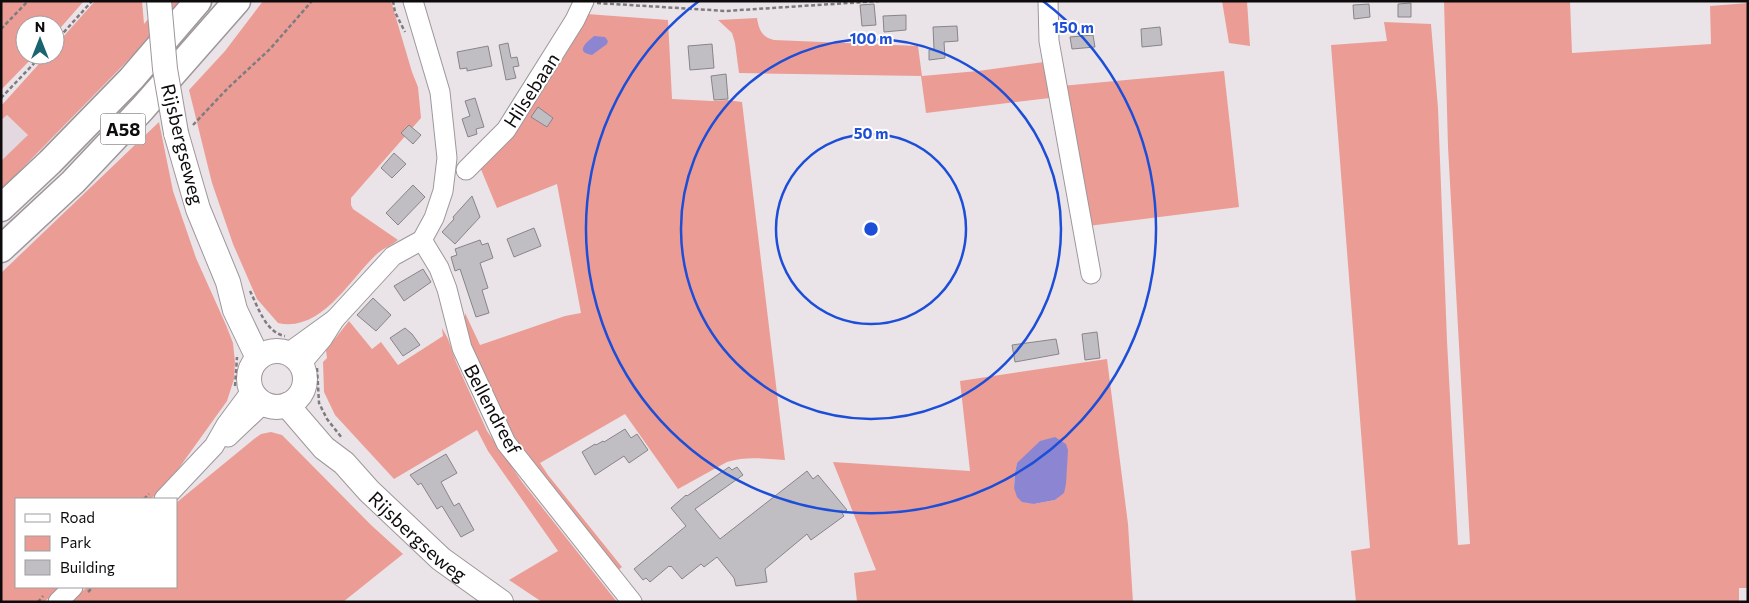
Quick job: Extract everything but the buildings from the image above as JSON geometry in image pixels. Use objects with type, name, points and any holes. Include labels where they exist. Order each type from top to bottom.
[{"type":"highway","name":"A58","points":[[1,208],[50,162],[131,78],[198,1]]},
{"type":"highway","name":"A58","points":[[1,249],[73,182],[142,110],[237,1]]},
{"type":"main road","name":"Rijsbergseweg","points":[[159,1],[165,69],[182,131],[198,209],[228,282],[279,356]]},
{"type":"main road","points":[[279,356],[306,379],[276,397],[249,382],[253,365],[279,356]]},
{"type":"main road","name":"Rijsbergseweg","points":[[276,397],[333,441],[344,463],[369,492],[441,559],[500,602]]},
{"type":"street","points":[[279,356],[323,338],[335,318],[393,256],[422,240],[434,218],[444,191],[447,158],[440,92],[413,1]]},
{"type":"street","points":[[1048,1],[1049,41],[1091,274]]},
{"type":"street","name":"Hilsebaan","points":[[466,170],[506,130],[575,20],[589,2]]},
{"type":"street","name":"Bellendreef","points":[[422,240],[439,268],[447,289],[462,348],[506,443],[632,602]]},
{"type":"street","points":[[165,498],[214,446],[226,426],[276,397]]},
{"type":"street","points":[[58,602],[72,588]]},
{"type":"path","points":[[1,29],[28,1]]},
{"type":"path","points":[[65,31],[92,1]]},
{"type":"path","points":[[182,131],[270,49],[312,1]]},
{"type":"path","points":[[393,1],[395,12],[407,36]]},
{"type":"path","points":[[589,2],[726,11],[879,1]]},
{"type":"path","points":[[1,98],[32,65]]},
{"type":"path","points":[[279,356],[276,397],[237,370],[279,356]]},
{"type":"shaded area","points":[[594,36],[605,37],[608,41],[607,44],[592,55],[587,54],[583,49]]},
{"type":"shaded area","points":[[7,115],[28,135],[1,161],[1,120]]},
{"type":"shaded area","points":[[1055,437],[1066,444],[1068,450],[1064,493],[1055,500],[1034,504],[1022,502],[1017,497],[1014,488],[1017,463],[1040,441]]},
{"type":"green space","points":[[1,1],[84,1],[65,23],[65,15],[15,15],[15,65],[25,65],[1,90]]},
{"type":"green space","points":[[95,1],[142,1],[144,24],[163,1],[186,1],[1,190],[1,161],[28,135],[7,115],[1,120],[1,106],[38,65],[65,65],[65,35]]},
{"type":"green space","points":[[263,1],[391,1],[418,87],[421,118],[351,198],[353,209],[398,240],[378,253],[322,312],[308,320],[294,324],[278,323],[257,299],[233,244],[212,183],[189,90],[225,51]]},
{"type":"green space","points":[[1222,1],[1247,1],[1250,46],[1229,43]]},
{"type":"green space","points":[[1444,1],[1570,1],[1572,53],[1711,44],[1710,6],[1748,3],[1748,588],[1739,588],[1739,602],[1356,602],[1351,551],[1370,548],[1331,45],[1387,41],[1384,22],[1431,24],[1438,108],[1447,341],[1458,545],[1470,544],[1448,147]]},
{"type":"green space","points":[[587,14],[668,20],[672,99],[742,102],[785,460],[749,458],[734,460],[678,489],[625,414],[540,463],[622,567],[614,573],[549,491],[510,432],[471,352],[465,327],[465,313],[480,345],[565,316],[581,313],[557,184],[497,208],[480,167],[498,152],[515,130]]},
{"type":"green space","points":[[757,18],[762,32],[774,40],[918,46],[922,76],[1044,62],[1050,98],[926,113],[921,76],[739,73],[732,33],[718,20]]},
{"type":"green space","points":[[1224,71],[1239,207],[1088,226],[1061,86]]},
{"type":"green space","points":[[159,122],[173,191],[196,258],[233,343],[234,379],[227,401],[174,475],[152,498],[15,498],[15,588],[60,588],[44,602],[1,602],[1,273]]},
{"type":"green space","points":[[349,321],[372,349],[381,342],[398,365],[443,336],[442,328],[487,431],[522,482],[617,602],[542,602],[509,580],[558,551],[488,451],[477,430],[394,479],[335,415],[324,392],[323,362],[327,358],[326,350]]},
{"type":"green space","points":[[1107,359],[1128,524],[1133,602],[857,602],[854,573],[876,570],[833,462],[970,471],[960,381]],"holes":[[[1017,463],[1064,492],[1055,500],[1034,504],[1014,488]]]},
{"type":"green space","points":[[271,432],[282,435],[371,525],[403,554],[343,602],[70,602],[86,588],[178,588],[178,501],[261,434]]}]
